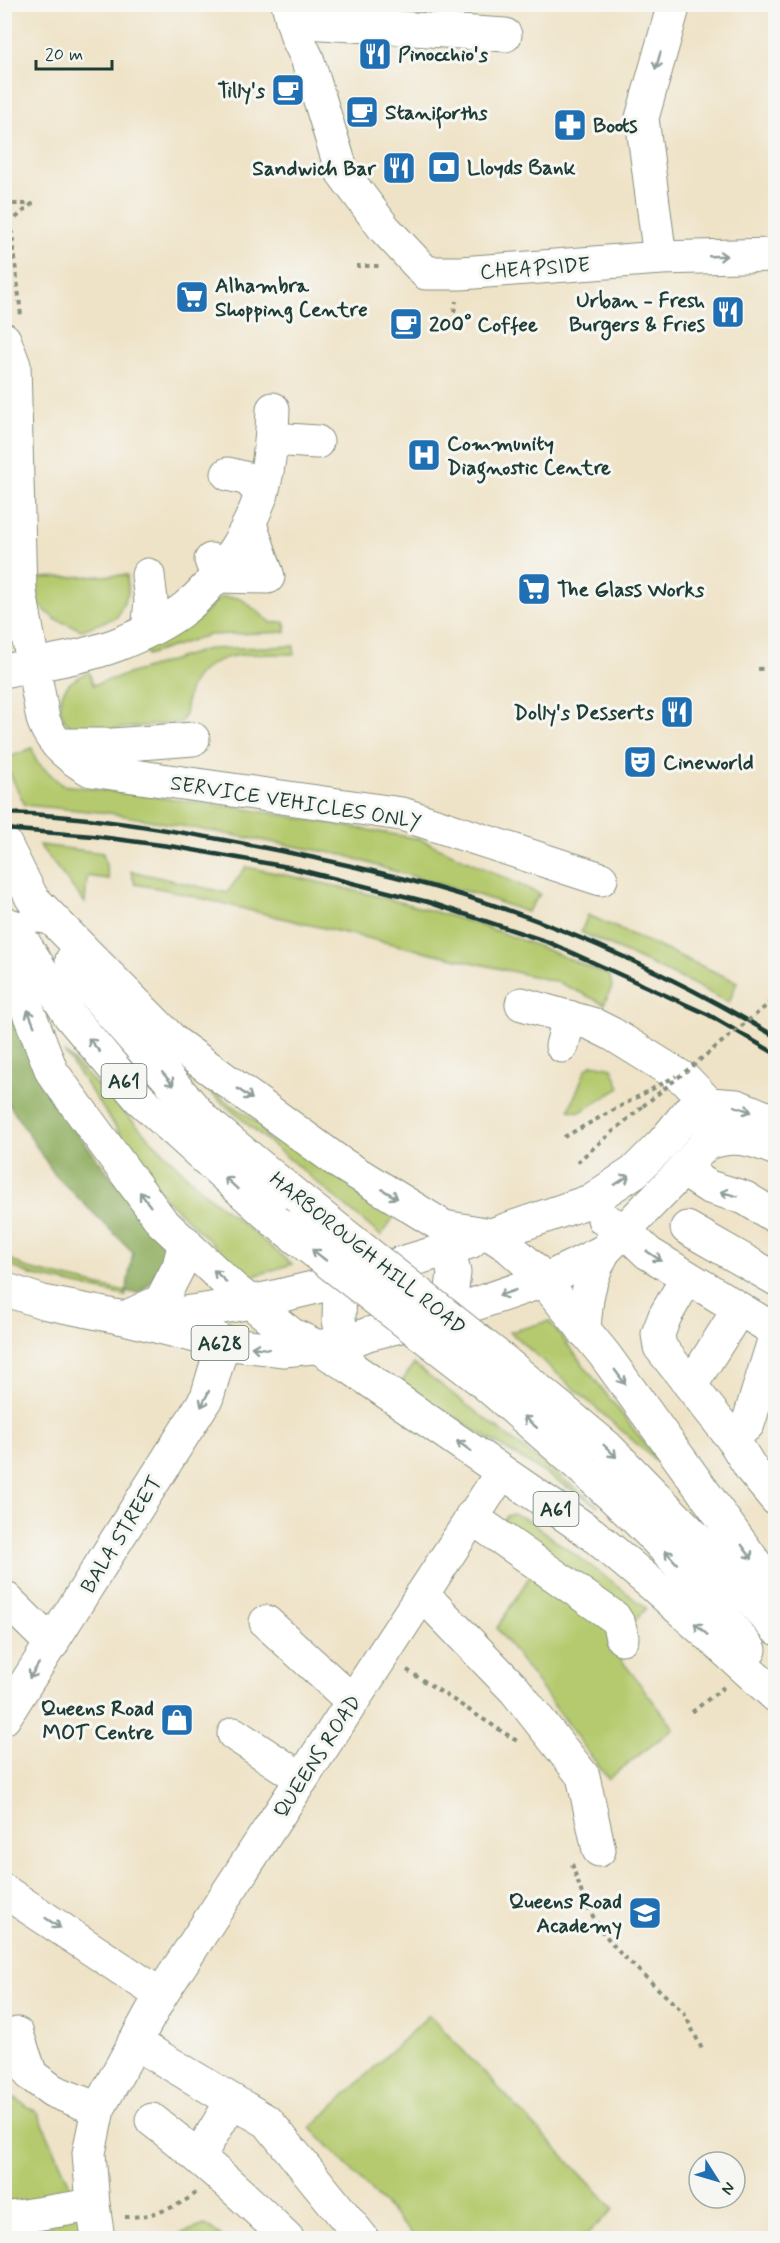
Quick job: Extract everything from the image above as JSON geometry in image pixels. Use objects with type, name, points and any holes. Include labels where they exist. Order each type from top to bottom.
[{"type":"main road","points":[[660,258],[642,118],[674,4]]},
{"type":"main road","points":[[290,13],[505,35]]},
{"type":"main road","name":"CHEAPSIDE","points":[[290,13],[308,58],[342,172],[384,228],[426,273],[461,273],[660,258],[776,255]]},
{"type":"main road","points":[[13,326],[14,365],[9,391],[20,591],[18,668],[48,734],[58,745],[113,745],[192,739]]},
{"type":"main road","points":[[18,668],[108,647],[148,630],[185,608],[211,565],[250,524],[262,494],[272,424],[316,442]]},
{"type":"main road","points":[[228,474],[248,479],[262,494]]},
{"type":"main road","points":[[211,565],[268,577],[250,524]]},
{"type":"main road","points":[[148,575],[150,601],[148,630]]},
{"type":"main road","name":"SERVICE VEHICLES ONLY","points":[[58,745],[74,761],[91,770],[402,814],[601,879]]},
{"type":"main road","name":"HARBOROUGH HILL ROAD","points":[[4,842],[18,906],[70,1016],[139,1098],[275,1221],[607,1447],[702,1544],[776,1628]]},
{"type":"main road","name":"HARBOROUGH HILL ROAD","points":[[18,906],[205,1121],[302,1201],[491,1370],[561,1448],[653,1536],[695,1583],[761,1676]]},
{"type":"main road","name":"A61","points":[[18,906],[175,1043],[340,1163],[447,1238],[492,1235],[534,1269],[604,1354],[760,1570],[776,1602]]},
{"type":"main road","name":"A61","points":[[4,922],[18,985],[52,1071],[162,1222],[235,1290],[291,1334],[337,1353],[591,1533],[761,1676],[776,1696]]},
{"type":"main road","points":[[522,1004],[565,1031],[591,1024],[612,1034],[686,1080],[709,1104],[713,1115],[712,1132],[705,1144],[614,1241],[592,1274],[586,1295],[584,1331]]},
{"type":"main road","points":[[492,1235],[590,1201],[634,1172],[692,1109],[709,1104],[737,1106],[776,1122]]},
{"type":"main road","points":[[705,1144],[720,1139],[739,1137],[776,1149]]},
{"type":"main road","points":[[683,1170],[709,1187],[745,1198],[776,1217]]},
{"type":"main road","points":[[565,1211],[599,1215],[614,1241],[648,1253],[776,1332],[748,1424],[732,1438]]},
{"type":"main road","points":[[687,1228],[776,1279]]},
{"type":"main road","points":[[437,1317],[451,1297],[454,1273],[447,1238]]},
{"type":"main road","name":"A628","points":[[140,1317],[251,1302],[340,1281],[447,1238]]},
{"type":"main road","points":[[337,1353],[368,1334],[437,1317],[543,1281],[614,1241]]},
{"type":"main road","points":[[140,1317],[161,1301],[179,1266],[184,1242]]},
{"type":"main road","points":[[687,1278],[665,1316],[658,1334],[660,1347],[732,1438],[752,1470],[776,1499]]},
{"type":"main road","points":[[337,1353],[340,1281]]},
{"type":"main road","name":"A628","points":[[4,1290],[43,1302],[140,1317],[223,1343],[337,1353]]},
{"type":"main road","points":[[691,1385],[739,1309]]},
{"type":"main road","name":"BALA STREET","points":[[4,1718],[207,1397],[223,1343]]},
{"type":"main road","name":"QUEENS ROAD","points":[[95,2220],[89,2153],[98,2109],[134,2042],[162,1995],[502,1472]]},
{"type":"main road","points":[[471,1518],[614,1617],[619,1625],[622,1638]]},
{"type":"main road","points":[[4,1597],[52,1644]]},
{"type":"main road","points":[[420,1597],[435,1606],[515,1690],[583,1776],[585,1854]]},
{"type":"main road","points":[[266,1622],[352,1701]]},
{"type":"main road","points":[[234,1734],[302,1779]]},
{"type":"main road","points":[[4,1891],[162,1995]]},
{"type":"main road","points":[[16,2034],[31,2075],[53,2091],[98,2109]]},
{"type":"main road","points":[[134,2042],[268,2122],[362,2238]]},
{"type":"main road","points":[[208,2164],[232,2101]]},
{"type":"main road","points":[[152,2121],[208,2164],[287,2238]]},
{"type":"main road","points":[[4,2219],[95,2220]]},
{"type":"path","points":[[4,204],[32,204],[11,222],[13,326]]},
{"type":"path","points":[[4,298],[13,326]]},
{"type":"path","points":[[758,669],[773,668]]},
{"type":"path","points":[[577,1162],[684,1071],[776,998]]},
{"type":"path","points":[[564,1137],[684,1071]]},
{"type":"path","points":[[382,1655],[527,1747]]},
{"type":"path","points":[[692,1712],[761,1676]]},
{"type":"path","points":[[585,1854],[584,1900],[600,1929],[620,1953],[684,2013],[703,2051]]},
{"type":"path","points":[[95,2220],[142,2217],[173,2208],[194,2195],[208,2164]]},
{"type":"green space","points":[[127,575],[128,593],[117,617],[82,630],[55,619],[37,603],[37,578]]},
{"type":"green space","points":[[221,597],[240,598],[272,623],[285,622],[286,632],[208,635],[147,655],[145,650],[198,619]]},
{"type":"green space","points":[[294,646],[294,654],[235,656],[222,659],[209,666],[198,675],[190,688],[180,723],[79,732],[67,724],[61,712],[61,698],[68,685],[89,672],[93,685],[208,649]]},
{"type":"green space","points":[[32,748],[36,761],[62,785],[240,808],[420,839],[540,894],[527,912],[344,855],[109,813],[25,805],[5,764],[5,759]]},
{"type":"green space","points":[[39,845],[103,853],[109,879],[87,876],[85,903]]},
{"type":"green space","points":[[246,867],[361,892],[473,923],[525,941],[610,976],[612,987],[604,1004],[558,982],[135,884],[131,871],[227,893]]},
{"type":"green space","points":[[588,915],[737,982],[729,1003],[581,932]]},
{"type":"green space","points":[[4,1004],[51,1100],[169,1250],[150,1283],[139,1293],[126,1292],[133,1252],[55,1175],[5,1098]]},
{"type":"green space","points":[[64,1052],[201,1190],[292,1264],[248,1278],[164,1197]]},
{"type":"green space","points":[[593,1064],[612,1068],[620,1088],[580,1112],[569,1110],[586,1069]]},
{"type":"green space","points":[[195,1080],[395,1215],[381,1236]]},
{"type":"green space","points":[[5,1256],[28,1269],[126,1292],[126,1296],[31,1275],[5,1263]]},
{"type":"green space","points":[[549,1321],[664,1468],[510,1332]]},
{"type":"green space","points":[[414,1364],[598,1506],[400,1384]]},
{"type":"green space","points":[[513,1514],[536,1525],[646,1608],[632,1624],[500,1524],[507,1516]]},
{"type":"green space","points":[[533,1571],[603,1618],[616,1653],[674,1728],[608,1779],[497,1628]]},
{"type":"green space","points":[[429,2015],[614,2209],[583,2238],[416,2238],[311,2128]]},
{"type":"green space","points":[[4,2091],[38,2113],[94,2238],[5,2238]]},
{"type":"green space","points":[[205,2225],[223,2238],[168,2238]]},
{"type":"railway","points":[[4,813],[115,822],[224,840],[360,868],[427,885],[530,918],[602,947],[708,999],[776,1037]]},
{"type":"railway","points":[[4,829],[93,836],[176,847],[288,867],[428,902],[548,942],[709,1015],[776,1054]]},
{"type":"place","name":"Pinocchio's","points":[[375,54]]},
{"type":"place","name":"Tilly's","points":[[288,90]]},
{"type":"place","name":"Staniforths","points":[[362,112]]},
{"type":"place","name":"Boots","points":[[570,125]]},
{"type":"place","name":"Lloyds Bank","points":[[444,167]]},
{"type":"place","name":"Sandwich Bar","points":[[399,168]]},
{"type":"place","name":"Alhambra Shopping Centre","points":[[192,297]]},
{"type":"place","name":"Urban - Fresh Burgers & Fries","points":[[728,312]]},
{"type":"place","name":"200° Coffee","points":[[406,324]]},
{"type":"place","name":"Community Diagnostic Centre","points":[[424,455]]},
{"type":"place","name":"The Glass Works","points":[[534,589]]},
{"type":"place","name":"Dolly's Desserts","points":[[677,712]]},
{"type":"place","name":"Cineworld","points":[[640,762]]},
{"type":"place","name":"Queens Road MOT Centre","points":[[177,1720]]},
{"type":"place","name":"Queens Road Academy","points":[[645,1913]]}]
